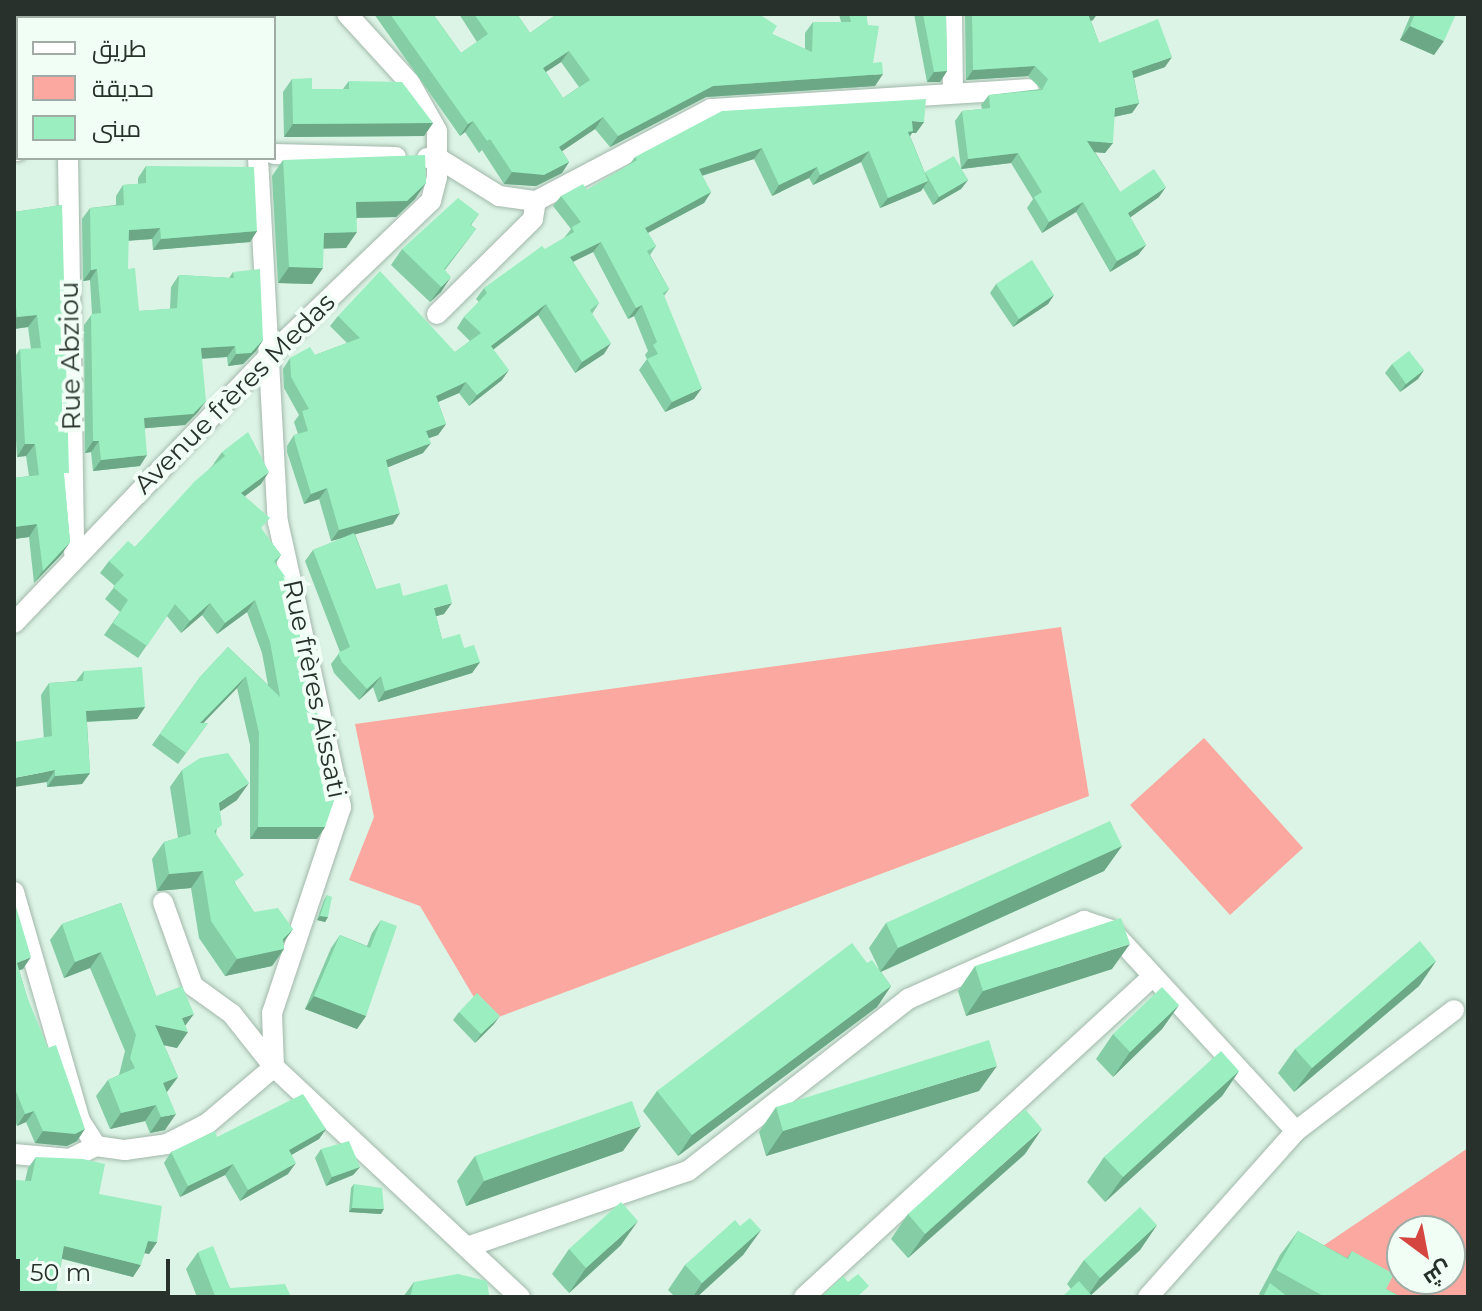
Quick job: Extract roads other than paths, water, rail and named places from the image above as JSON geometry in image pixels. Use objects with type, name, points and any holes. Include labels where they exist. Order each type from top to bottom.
[{"type":"street","name":"Avenue frères Medas","points":[[14,623],[74,554],[266,359],[424,212],[435,188],[437,131],[410,83],[347,14]]},
{"type":"street","points":[[952,14],[953,93]]},
{"type":"street","points":[[276,154],[438,158],[499,196],[536,201],[711,109],[1028,89]]},
{"type":"street","name":"Rue Abziou","points":[[68,160],[74,554]]},
{"type":"street","name":"Rue frères Aissati","points":[[258,160],[266,359],[278,522],[341,807],[272,1013],[274,1067]]},
{"type":"street","points":[[437,314],[533,219],[536,201]]},
{"type":"street","points":[[14,892],[80,1121],[96,1146]]},
{"type":"street","points":[[163,902],[193,986],[232,1014],[274,1067],[520,1297]]},
{"type":"street","points":[[467,1247],[688,1171],[908,999],[1075,924],[1104,924],[1296,1131]]},
{"type":"street","points":[[804,1297],[1152,977]]},
{"type":"street","points":[[1148,1297],[1296,1131],[1454,1010]]},
{"type":"street","points":[[14,1154],[70,1159],[96,1146],[125,1150],[167,1144],[208,1123],[274,1067]]}]
